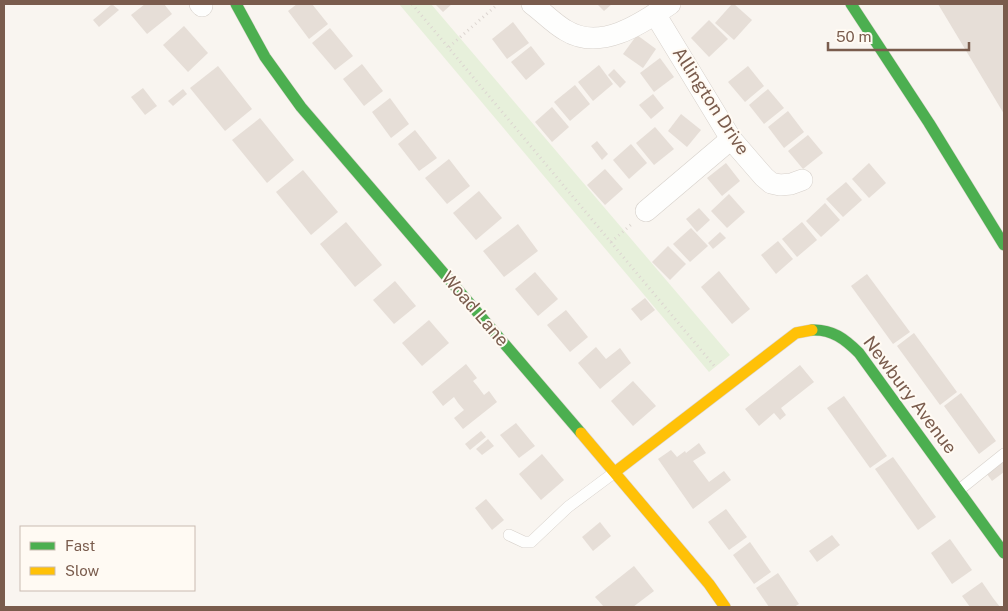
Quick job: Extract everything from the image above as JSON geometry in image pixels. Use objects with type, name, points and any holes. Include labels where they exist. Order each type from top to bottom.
[{"type":"street","name":"Woad Lane","points":[[236,4],[252,38],[275,74],[301,107],[615,472],[709,584],[725,607]]},
{"type":"street","name":"Allington Drive","points":[[532,4],[565,30],[579,37],[594,39],[606,38],[617,34],[663,9],[731,139],[771,183],[780,185],[791,184],[802,180]]},
{"type":"street","points":[[852,4],[893,64],[1004,244]]},
{"type":"street","points":[[646,211],[731,139]]},
{"type":"street","name":"Newbury Avenue","points":[[615,472],[796,333],[812,329],[829,331],[845,338],[859,353],[1004,554]]},
{"type":"lane","points":[[958,490],[1004,454]]},
{"type":"lane","points":[[509,535],[531,542],[568,508],[615,472]]},
{"type":"path","points":[[412,4],[729,384]]},
{"type":"path","points":[[449,47],[498,4]]},
{"type":"path","points":[[611,242],[646,211]]},
{"type":"green space","points":[[399,4],[431,4],[730,355],[709,372]]},
{"type":"building","points":[[112,4],[119,10],[99,27],[93,20]]},
{"type":"building","points":[[145,4],[164,4],[172,14],[147,34],[131,15]]},
{"type":"building","points":[[297,4],[312,4],[328,24],[309,39],[288,11]]},
{"type":"building","points":[[435,4],[452,4],[443,12]]},
{"type":"building","points":[[597,4],[612,4],[604,11]]},
{"type":"building","points":[[732,4],[752,20],[734,40],[715,23]]},
{"type":"building","points":[[938,4],[1004,4],[1004,114]]},
{"type":"building","points":[[709,20],[728,39],[709,57],[691,38]]},
{"type":"building","points":[[513,22],[529,43],[507,59],[492,39]]},
{"type":"building","points":[[184,26],[208,53],[188,72],[163,45]]},
{"type":"building","points":[[330,28],[353,56],[335,70],[312,43]]},
{"type":"building","points":[[637,35],[656,49],[643,68],[623,54]]},
{"type":"building","points":[[531,46],[545,64],[526,80],[511,62]]},
{"type":"building","points":[[660,58],[674,77],[654,92],[640,73]]},
{"type":"building","points":[[362,64],[383,91],[364,106],[343,79]]},
{"type":"building","points":[[599,65],[613,84],[593,101],[578,82]]},
{"type":"building","points":[[218,66],[252,109],[225,131],[190,88]]},
{"type":"building","points":[[748,66],[764,86],[745,102],[728,82]]},
{"type":"building","points":[[614,69],[626,82],[620,88],[608,75]]},
{"type":"building","points":[[575,85],[590,104],[570,121],[554,102]]},
{"type":"building","points":[[143,88],[157,106],[145,115],[131,97]]},
{"type":"building","points":[[183,89],[187,94],[173,106],[168,101]]},
{"type":"building","points":[[768,89],[784,108],[764,124],[749,105]]},
{"type":"building","points":[[653,94],[664,108],[651,119],[639,105]]},
{"type":"building","points":[[390,98],[409,124],[391,138],[372,112]]},
{"type":"building","points":[[552,107],[569,127],[552,142],[535,122]]},
{"type":"building","points":[[788,111],[804,132],[784,148],[768,127]]},
{"type":"building","points":[[681,114],[701,130],[687,147],[668,131]]},
{"type":"building","points":[[260,118],[294,160],[267,183],[232,140]]},
{"type":"building","points":[[655,127],[674,149],[654,165],[636,143]]},
{"type":"building","points":[[415,130],[437,158],[419,171],[398,144]]},
{"type":"building","points":[[808,135],[823,153],[803,169],[788,151]]},
{"type":"building","points":[[597,141],[608,154],[602,160],[591,146]]},
{"type":"building","points":[[631,144],[647,163],[629,179],[613,160]]},
{"type":"building","points":[[449,159],[470,186],[447,204],[425,178]]},
{"type":"building","points":[[726,163],[740,181],[722,196],[707,178]]},
{"type":"building","points":[[869,163],[886,183],[869,198],[852,179]]},
{"type":"building","points":[[605,169],[623,189],[605,205],[587,185]]},
{"type":"building","points":[[303,170],[338,212],[311,235],[276,192]]},
{"type":"building","points":[[846,182],[862,200],[843,217],[826,199]]},
{"type":"building","points":[[479,191],[502,218],[476,240],[453,213]]},
{"type":"building","points":[[729,194],[745,212],[727,228],[711,211]]},
{"type":"building","points":[[825,203],[840,220],[821,237],[806,221]]},
{"type":"building","points":[[699,208],[710,220],[697,232],[686,219]]},
{"type":"building","points":[[346,222],[382,265],[355,287],[320,244]]},
{"type":"building","points":[[802,222],[817,240],[797,257],[782,239]]},
{"type":"building","points":[[518,224],[538,251],[504,277],[483,251]]},
{"type":"building","points":[[691,228],[708,246],[690,262],[673,244]]},
{"type":"building","points":[[720,232],[726,238],[713,249],[708,243]]},
{"type":"building","points":[[778,241],[793,259],[776,274],[761,255]]},
{"type":"building","points":[[668,246],[686,264],[670,280],[652,262]]},
{"type":"building","points":[[719,271],[750,309],[732,324],[701,287]]},
{"type":"building","points":[[535,272],[558,299],[538,316],[515,289]]},
{"type":"building","points":[[867,274],[910,332],[893,344],[851,286]]},
{"type":"building","points":[[395,281],[416,306],[394,324],[373,300]]},
{"type":"building","points":[[645,298],[655,310],[641,321],[631,309]]},
{"type":"building","points":[[566,310],[588,337],[570,352],[547,325]]},
{"type":"building","points":[[429,320],[449,343],[422,366],[402,343]]},
{"type":"building","points":[[914,333],[957,392],[940,405],[897,346]]},
{"type":"building","points":[[596,347],[606,359],[620,348],[631,363],[600,389],[578,363]]},
{"type":"building","points":[[466,364],[477,378],[473,381],[484,395],[489,391],[497,402],[463,429],[454,418],[464,410],[454,397],[443,406],[432,392]]},
{"type":"building","points":[[800,365],[814,382],[781,408],[786,415],[780,420],[774,413],[759,426],[745,409]]},
{"type":"building","points":[[633,381],[656,406],[633,426],[611,401]]},
{"type":"building","points":[[961,393],[996,441],[979,454],[944,406]]},
{"type":"building","points":[[844,396],[887,456],[870,468],[827,408]]},
{"type":"building","points":[[516,423],[535,446],[519,458],[500,435]]},
{"type":"building","points":[[481,431],[486,437],[470,450],[465,444]]},
{"type":"building","points":[[488,439],[494,446],[482,455],[476,449]]},
{"type":"building","points":[[699,443],[706,453],[693,461],[709,482],[724,471],[731,480],[693,509],[658,459],[671,450],[677,457]]},
{"type":"building","points":[[542,454],[564,480],[541,500],[519,474]]},
{"type":"building","points":[[1004,455],[1004,472],[992,481],[984,470]]},
{"type":"building","points":[[893,457],[936,517],[918,530],[875,469]]},
{"type":"building","points":[[486,499],[504,520],[492,530],[475,508]]},
{"type":"building","points":[[726,509],[747,537],[729,550],[708,522]]},
{"type":"building","points":[[600,522],[611,536],[593,551],[582,537]]},
{"type":"building","points":[[832,535],[840,545],[817,562],[809,551]]},
{"type":"building","points":[[950,539],[972,570],[952,584],[931,553]]},
{"type":"building","points":[[750,542],[771,572],[754,584],[733,555]]},
{"type":"building","points":[[634,566],[654,591],[633,607],[604,607],[595,597]]},
{"type":"building","points":[[778,573],[799,604],[794,607],[769,607],[756,588]]},
{"type":"building","points":[[982,582],[1000,607],[970,607],[962,596]]},
{"type":"traffic: fast","points":[[236,4],[265,57],[301,107],[581,433]]},
{"type":"traffic: fast","points":[[851,4],[929,123],[1004,245]]},
{"type":"traffic: fast","points":[[812,330],[832,333],[849,343],[859,353],[1004,553]]},
{"type":"traffic: slow","points":[[615,472],[796,333],[812,330]]},
{"type":"traffic: slow","points":[[581,433],[709,584],[725,607]]}]
